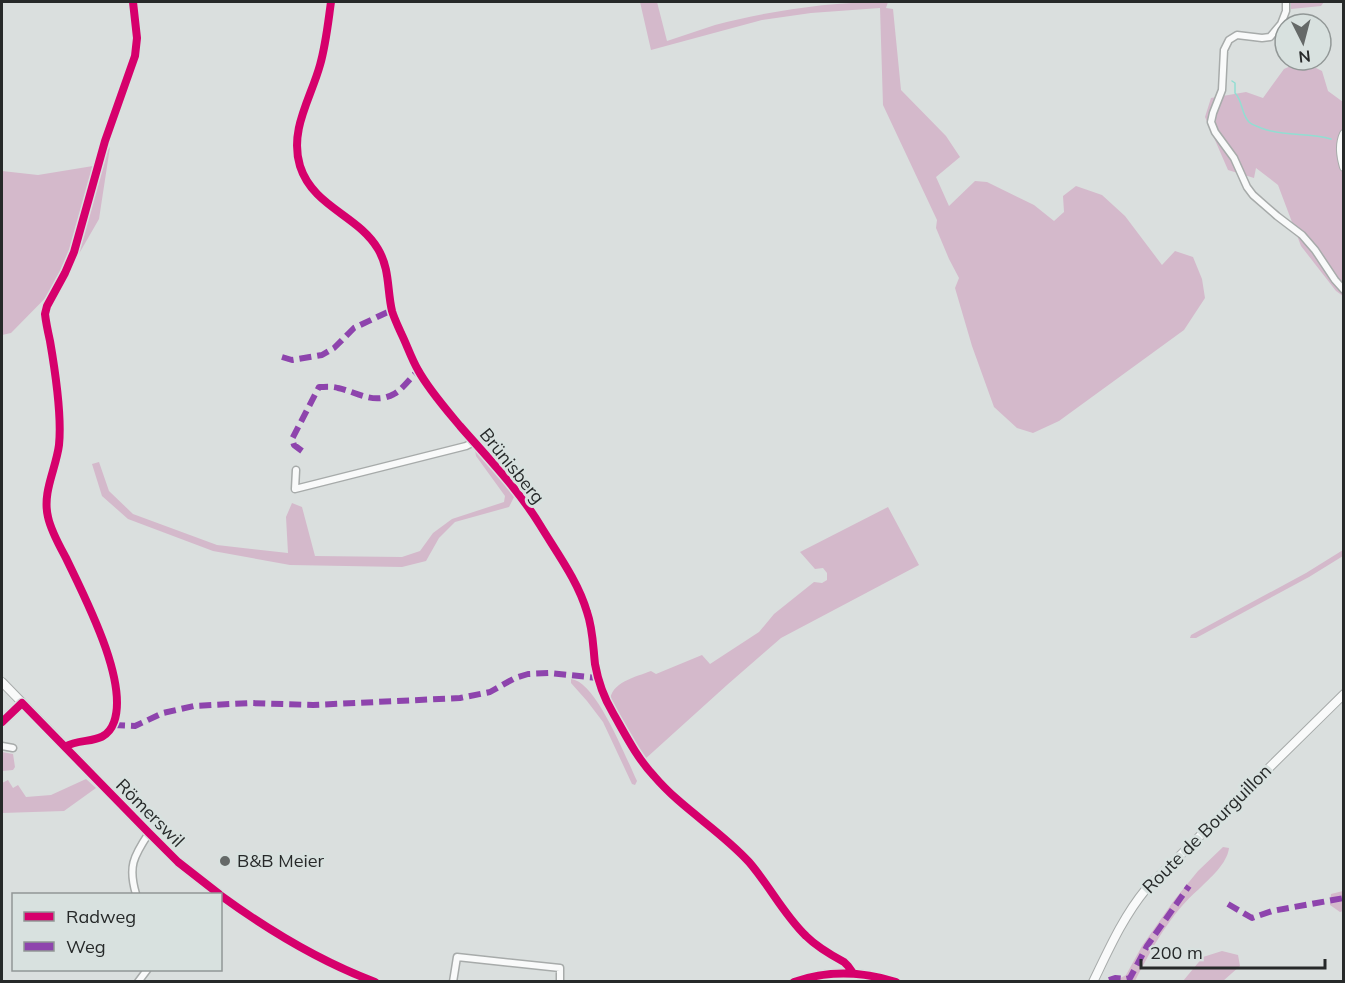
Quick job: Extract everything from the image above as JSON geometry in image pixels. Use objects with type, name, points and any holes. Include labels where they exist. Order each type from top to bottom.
[{"type":"main road","points":[[1344,134],[1340,152],[1344,167]]},
{"type":"main road","name":"Römerswil","points":[[2,682],[148,833],[178,862],[217,893]]},
{"type":"main road","name":"Route de Bourguillon","points":[[1093,981],[1121,925],[1146,889],[1344,694]]},
{"type":"main road","points":[[2,722],[22,703]]},
{"type":"main road","name":"Römerswil","points":[[222,896],[251,918],[295,944],[375,981]]},
{"type":"main road","points":[[794,981],[827,973],[868,974],[896,981]]},
{"type":"street","points":[[65,747],[71,743],[99,739],[113,725],[117,692],[108,654],[53,532],[47,512],[47,491],[59,437],[56,386],[45,314],[75,252],[105,141],[135,56],[137,38],[133,2]]},
{"type":"street","name":"Brünisberg","points":[[331,2],[322,55],[301,120],[298,137],[298,156],[303,174],[317,195],[361,230],[378,248],[386,268],[392,310],[418,370],[440,402],[502,473],[534,516],[577,587],[590,622],[601,687],[612,711],[642,761],[669,792],[743,856],[803,934],[844,962],[853,973]]},
{"type":"street","points":[[1286,2],[1286,11],[1281,24],[1270,37],[1237,35],[1229,40],[1224,50],[1222,90],[1211,122],[1215,132],[1234,158],[1253,195],[1302,235],[1315,249],[1344,290]]},
{"type":"street","name":"Brünisberg","points":[[296,470],[296,489],[466,446],[474,442]]},
{"type":"street","points":[[2,746],[14,748]]},
{"type":"street","name":"Römerswil","points":[[136,893],[132,879],[132,864],[148,833]]},
{"type":"street","points":[[453,981],[457,957],[560,968],[560,981]]},
{"type":"shaded area","points":[[640,2],[657,2],[667,41],[715,25],[779,11],[846,3],[888,2],[886,8],[893,9],[901,90],[946,136],[960,157],[936,177],[949,206],[975,181],[987,182],[1034,205],[1054,221],[1064,212],[1063,196],[1076,186],[1102,195],[1125,216],[1162,265],[1175,251],[1193,257],[1202,279],[1205,298],[1184,330],[1059,421],[1033,433],[1017,428],[994,407],[972,346],[955,288],[959,278],[936,228],[937,220],[883,105],[880,8],[811,13],[762,20],[651,50]]},
{"type":"shaded area","points":[[1291,2],[1324,2],[1321,6],[1291,9]]},
{"type":"shaded area","points":[[1282,72],[1322,72],[1328,91],[1343,102],[1343,296],[1336,291],[1301,246],[1278,185],[1256,168],[1254,178],[1228,170],[1205,117],[1211,98],[1246,92],[1263,98]]},
{"type":"shaded area","points":[[110,147],[99,219],[65,278],[11,333],[2,335],[2,171],[38,175],[93,166]]},
{"type":"shaded area","points":[[475,450],[514,497],[509,507],[455,522],[439,538],[426,561],[402,567],[290,565],[213,551],[128,519],[102,496],[92,464],[99,462],[109,491],[133,514],[217,545],[288,553],[286,517],[292,503],[302,507],[315,556],[402,557],[420,551],[433,533],[452,519],[504,502],[505,496],[476,456]]},
{"type":"shaded area","points":[[888,507],[919,565],[781,638],[644,760],[610,702],[614,690],[631,678],[651,671],[656,674],[702,655],[710,664],[759,632],[774,614],[814,582],[822,583],[827,580],[827,573],[823,568],[815,569],[800,552]]},
{"type":"shaded area","points":[[1343,550],[1343,556],[1309,577],[1196,638],[1190,638],[1191,635],[1306,573]]},
{"type":"shaded area","points":[[571,679],[581,683],[600,706],[637,781],[635,785],[632,784],[603,722],[571,683]]},
{"type":"shaded area","points":[[2,752],[13,754],[15,767],[13,770],[2,771]]},
{"type":"shaded area","points":[[86,779],[96,788],[64,811],[2,813],[2,783],[8,780],[13,788],[18,785],[26,797],[51,795]]},
{"type":"shaded area","points":[[1223,847],[1229,848],[1222,865],[1170,920],[1135,981],[1115,981],[1126,975],[1142,946],[1175,899],[1198,871]]},
{"type":"shaded area","points":[[1343,891],[1343,911],[1340,912],[1330,905],[1331,894]]},
{"type":"shaded area","points":[[1222,951],[1238,955],[1240,966],[1223,981],[1183,981],[1203,957]]},
{"type":"waterway","points":[[1232,81],[1235,83],[1235,93],[1245,115],[1252,124],[1278,133],[1331,139]]},
{"type":"marked path","points":[[282,357],[292,360],[322,355],[334,348],[354,328],[392,310]]},
{"type":"marked path","points":[[302,451],[294,445],[292,439],[319,387],[336,387],[365,397],[386,397],[397,392],[418,371]]},
{"type":"marked path","points":[[113,725],[135,726],[163,713],[194,706],[250,703],[313,705],[460,698],[490,692],[515,678],[528,674],[549,673],[598,678]]},
{"type":"marked path","points":[[1109,980],[1130,978],[1147,946],[1189,886]]},
{"type":"marked path","points":[[1228,904],[1252,918],[1272,911],[1344,898]]},
{"type":"cycle path","points":[[65,747],[105,735],[114,722],[117,705],[115,684],[102,639],[53,533],[48,517],[48,490],[59,445],[60,421],[56,379],[45,314],[74,252],[105,141],[135,56],[137,38],[133,2]]},
{"type":"cycle path","points":[[331,2],[322,57],[302,114],[297,140],[297,153],[306,180],[325,201],[359,227],[378,249],[386,272],[393,314],[422,377],[443,406],[522,499],[566,567],[578,589],[589,618],[595,664],[602,689],[642,762],[665,788],[738,850],[806,936],[844,962],[853,973]]},
{"type":"cycle path","points":[[2,722],[22,703],[178,862],[218,893]]},
{"type":"cycle path","points":[[222,896],[294,944],[375,982]]},
{"type":"cycle path","points":[[794,982],[819,975],[845,973],[896,982]]},
{"type":"place","name":"B&B Meier","points":[[225,861]]}]
